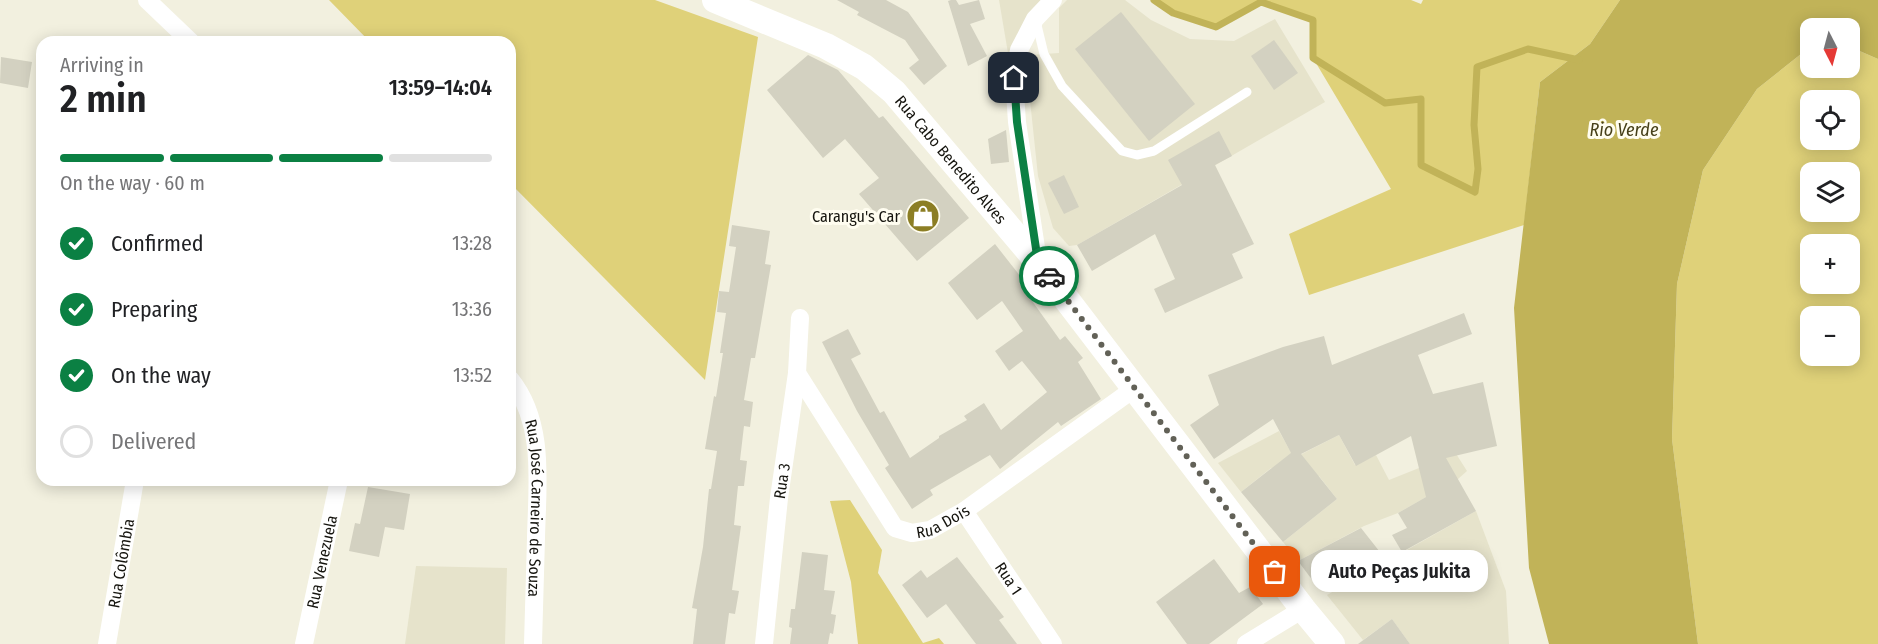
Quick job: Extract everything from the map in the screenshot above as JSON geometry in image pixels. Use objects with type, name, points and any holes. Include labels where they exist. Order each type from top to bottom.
[{"type":"main road","name":"Rua Cabo Benedito Alves","points":[[715,0],[826,46],[864,67],[894,92],[1038,262],[1302,609],[1332,644]]},
{"type":"street","points":[[147,0],[185,36]]},
{"type":"street","points":[[1038,262],[1017,122],[1014,78],[1019,50],[1035,19],[1053,0]]},
{"type":"street","name":"Rua 3","points":[[764,644],[779,498],[797,373],[800,318]]},
{"type":"street","name":"Rua Dois","points":[[797,373],[895,528],[912,533],[930,530],[964,512],[1135,388]]},
{"type":"street","name":"Rua José Carneiro de Souza","points":[[516,387],[531,419],[538,459],[533,644]]},
{"type":"street","name":"Rua Colômbia","points":[[107,644],[134,486]]},
{"type":"street","name":"Rua Venezuela","points":[[304,644],[338,486]]},
{"type":"street","name":"Rua 1","points":[[964,512],[1053,644]]},
{"type":"street","points":[[1246,644],[1302,609]]},
{"type":"lane","points":[[1035,19],[1044,54],[1062,86],[1122,151],[1137,155],[1154,151],[1247,92]]},
{"type":"shaded area","points":[[329,0],[655,0],[758,37],[705,380],[516,189],[516,36],[364,36]]},
{"type":"shaded area","points":[[999,0],[1047,0],[1009,59]]},
{"type":"shaded area","points":[[1067,0],[1125,0],[1151,20],[1190,39],[1234,41],[1275,19],[1325,102],[1077,245],[1069,246],[1053,228],[1038,176],[1027,72],[1029,55],[1059,53],[1059,8]]},
{"type":"shaded area","points":[[1154,0],[1411,0],[1421,4],[1423,0],[1620,0],[1590,44],[1540,82],[1524,225],[1309,295],[1289,234],[1391,189],[1313,58],[1313,21],[1261,2],[1216,27],[1173,13]]},
{"type":"shaded area","points":[[1860,51],[1878,59],[1878,644],[1698,644],[1672,439],[1677,284],[1703,170],[1757,89],[1800,55],[1800,78],[1860,78]]},
{"type":"shaded area","points":[[1279,431],[1294,458],[1339,435],[1355,465],[1376,455],[1389,480],[1419,468],[1453,449],[1467,471],[1458,479],[1398,513],[1364,526],[1298,561],[1283,542],[1337,499],[1319,476],[1290,492],[1271,468],[1241,492],[1218,463]]},
{"type":"shaded area","points":[[850,500],[882,550],[878,573],[923,643],[939,638],[944,644],[858,644],[851,582],[830,501]]},
{"type":"shaded area","points":[[1476,511],[1506,591],[1509,644],[1410,644],[1392,619],[1363,640],[1327,595]]},
{"type":"shaded area","points":[[416,566],[507,568],[505,644],[405,644]]},
{"type":"water","name":"Rio Verde","points":[[1620,0],[1878,0],[1878,59],[1860,51],[1860,18],[1800,18],[1800,55],[1757,89],[1703,170],[1677,284],[1672,439],[1698,644],[1549,644],[1529,568],[1514,308],[1540,82],[1590,44]]},
{"type":"building","points":[[837,0],[886,0],[908,12],[947,66],[924,85],[909,68],[919,60],[905,40],[857,15],[859,12]]},
{"type":"building","points":[[956,0],[959,5],[979,0],[985,19],[970,24],[987,56],[968,66],[948,1]]},
{"type":"building","points":[[1121,12],[1195,104],[1149,141],[1075,49]]},
{"type":"building","points":[[1274,40],[1298,73],[1274,90],[1251,56]]},
{"type":"building","points":[[808,55],[838,70],[879,118],[883,116],[969,218],[917,261],[859,194],[879,178],[845,139],[823,158],[767,90]]},
{"type":"building","points":[[1,57],[32,62],[28,88],[0,83]]},
{"type":"building","points":[[1006,130],[1009,162],[991,164],[988,139]]},
{"type":"building","points":[[1219,131],[1232,156],[1215,165],[1254,244],[1232,254],[1243,278],[1165,313],[1154,289],[1175,279],[1155,234],[1092,271],[1077,245],[1182,185],[1168,160]]},
{"type":"building","points":[[1064,175],[1079,207],[1064,214],[1048,183]]},
{"type":"building","points":[[732,225],[770,231],[765,264],[771,265],[755,358],[751,358],[744,400],[753,402],[750,427],[744,426],[740,460],[747,461],[744,486],[738,486],[734,525],[741,526],[732,590],[739,591],[735,614],[729,613],[725,644],[693,644],[697,609],[692,608],[703,547],[709,489],[711,489],[717,451],[705,449],[723,353],[720,353],[726,313],[717,312],[719,291],[729,292],[736,247],[729,246]]},
{"type":"building","points":[[995,244],[1024,281],[1020,284],[1060,340],[1065,336],[1083,358],[1078,362],[1101,399],[1061,426],[1058,422],[1000,469],[990,455],[930,490],[933,495],[912,509],[885,468],[889,465],[857,411],[822,342],[848,329],[861,354],[851,359],[880,413],[884,411],[910,458],[939,436],[967,420],[964,416],[984,403],[1001,430],[1047,392],[1022,361],[1009,371],[995,351],[1023,331],[1002,301],[977,320],[948,283]]},
{"type":"building","points":[[1464,313],[1472,334],[1418,355],[1433,394],[1483,382],[1497,446],[1446,458],[1476,511],[1402,552],[1392,535],[1407,528],[1398,513],[1426,497],[1411,436],[1356,466],[1339,435],[1301,454],[1337,499],[1283,542],[1241,492],[1291,453],[1273,419],[1214,459],[1190,425],[1219,405],[1208,375],[1283,347],[1324,336],[1332,365]]},
{"type":"building","points":[[368,487],[410,494],[404,530],[385,527],[379,557],[349,551],[355,523],[360,524]]},
{"type":"building","points":[[1361,528],[1387,561],[1333,591],[1323,578],[1316,585],[1298,561]]},
{"type":"building","points":[[802,552],[828,555],[824,590],[835,591],[831,614],[836,615],[833,634],[830,633],[828,644],[790,644],[791,609],[795,609]]},
{"type":"building","points":[[957,557],[1004,617],[999,620],[1017,644],[976,644],[946,604],[927,618],[902,585],[921,570],[927,578]]},
{"type":"building","points":[[1214,559],[1239,593],[1250,587],[1263,604],[1209,644],[1187,644],[1156,602]]},
{"type":"building","points":[[1392,619],[1410,644],[1358,644]]},
{"type":"waterway","points":[[1154,0],[1173,13],[1216,27],[1261,2],[1313,20],[1313,58],[1385,103],[1421,99],[1421,165],[1475,192],[1478,169],[1474,125],[1477,67],[1528,49],[1579,60]]},
{"type":"way so far","points":[[1049,276],[1275,572]]},
{"type":"place","name":"Carangu's Car","points":[[923,216]]},
{"type":"place","name":"Auto Peças Jukita","points":[[1275,572]]},
{"type":"route","points":[[1014,78],[1017,122],[1038,262],[1049,276]]}]
